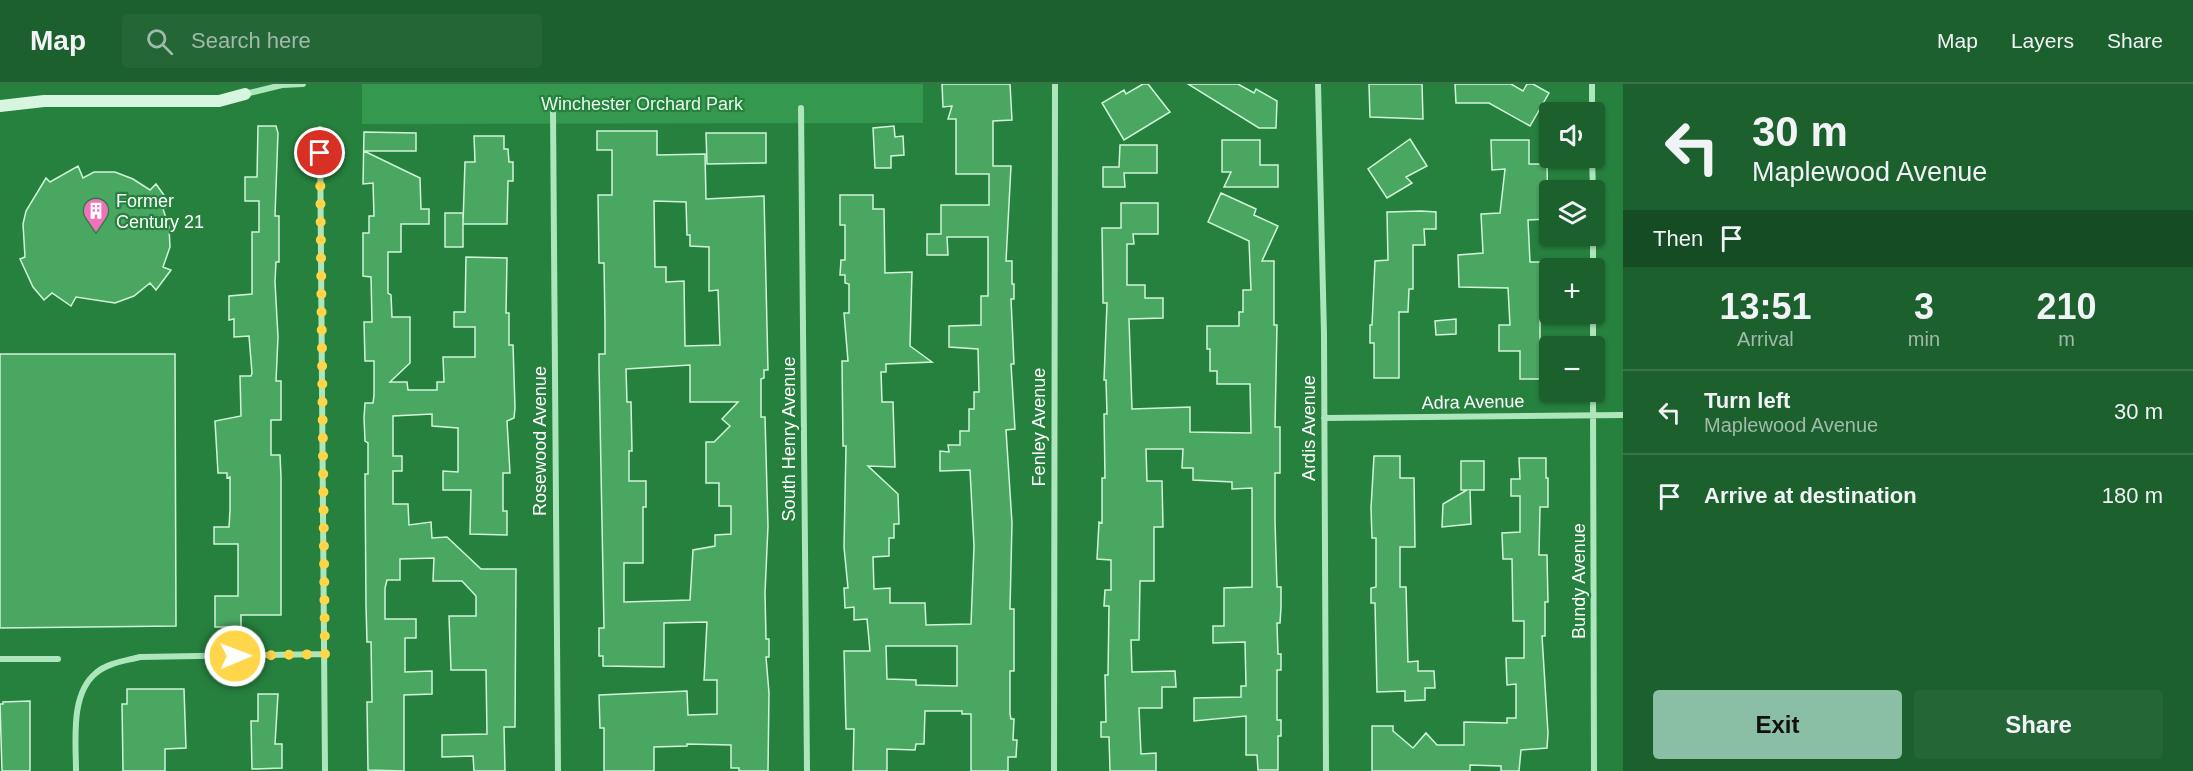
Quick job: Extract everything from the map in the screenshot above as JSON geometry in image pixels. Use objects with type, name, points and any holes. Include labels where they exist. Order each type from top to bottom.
[{"type":"street","points":[[0,106],[44,100],[219,100],[282,85],[303,84]]},
{"type":"street","name":"Fenley Avenue","points":[[1054,771],[1055,84]]},
{"type":"street","name":"Ardis Avenue","points":[[1318,84],[1324,418],[1326,771]]},
{"type":"street","points":[[1592,84],[1592,102]]},
{"type":"street","name":"South Henry Avenue","points":[[801,108],[807,771]]},
{"type":"street","name":"Rosewood Avenue","points":[[553,111],[558,771]]},
{"type":"street","points":[[320,129],[325,771]]},
{"type":"street","name":"Bundy Avenue","points":[[1593,402],[1594,771]]},
{"type":"street","name":"Adra Avenue","points":[[1324,418],[1623,415]]},
{"type":"street","points":[[76,771],[79,701],[87,682],[96,672],[111,664],[140,657],[325,654]]},
{"type":"street","points":[[0,659],[58,658]]},
{"type":"green space","name":"Winchester Orchard Park","points":[[362,84],[923,84],[923,123],[362,124]]},
{"type":"building","points":[[942,84],[1010,84],[1012,120],[993,121],[993,166],[1011,166],[1006,261],[1012,261],[1012,284],[1014,284],[1014,299],[1011,299],[1014,364],[1011,364],[1015,429],[1006,430],[1012,523],[1010,609],[1014,609],[1014,671],[1010,671],[1010,714],[1011,719],[1014,719],[1013,740],[1017,740],[1016,757],[1008,757],[1008,771],[971,771],[971,714],[962,714],[962,711],[925,711],[924,744],[916,744],[915,750],[887,749],[887,771],[853,771],[854,729],[846,729],[844,651],[870,651],[867,619],[854,620],[854,607],[845,608],[844,588],[848,588],[844,547],[846,446],[843,446],[842,361],[848,361],[844,313],[849,313],[849,284],[845,283],[845,275],[840,275],[841,260],[845,260],[845,225],[840,225],[840,195],[873,195],[873,209],[884,209],[885,273],[912,272],[910,346],[932,362],[886,364],[886,372],[881,372],[882,402],[893,402],[895,467],[868,466],[898,494],[899,524],[894,524],[894,538],[889,538],[889,556],[873,557],[874,589],[890,588],[890,603],[925,603],[926,625],[971,624],[974,546],[970,470],[940,471],[940,451],[949,452],[948,445],[960,445],[960,431],[969,431],[969,409],[974,409],[974,392],[979,392],[978,349],[949,347],[949,326],[981,325],[981,296],[988,296],[988,237],[947,237],[948,255],[927,255],[927,234],[941,234],[941,205],[989,205],[989,174],[956,174],[956,119],[948,119],[952,106],[943,107]],"holes":[[[886,646],[957,646],[957,686],[916,685],[916,680],[887,679]]]},
{"type":"building","points":[[1143,84],[1148,84],[1170,112],[1124,140],[1102,103],[1124,90],[1126,94]]},
{"type":"building","points":[[1188,84],[1238,84],[1254,93],[1256,89],[1277,101],[1276,128],[1259,128]]},
{"type":"building","points":[[1369,84],[1422,84],[1423,119],[1370,117]]},
{"type":"building","points":[[1455,84],[1511,84],[1523,91],[1527,84],[1533,84],[1549,93],[1544,102],[1539,102],[1539,110],[1530,126],[1489,103],[1456,103]]},
{"type":"building","points":[[258,126],[276,126],[278,133],[275,216],[279,216],[279,262],[276,262],[275,282],[278,337],[276,381],[281,381],[281,420],[271,420],[271,455],[280,455],[281,615],[241,615],[241,627],[215,627],[215,596],[238,596],[238,544],[214,544],[214,527],[229,527],[230,510],[230,477],[227,478],[227,473],[218,473],[215,421],[241,416],[240,376],[251,376],[252,373],[249,336],[234,337],[234,319],[229,320],[229,296],[252,294],[252,232],[259,232],[259,201],[245,201],[245,177],[257,177]]},
{"type":"building","points":[[894,126],[895,137],[903,136],[904,155],[891,156],[891,168],[875,168],[873,128]]},
{"type":"building","points":[[597,131],[657,131],[657,155],[705,154],[706,199],[764,196],[768,370],[764,370],[764,378],[761,379],[761,417],[765,417],[768,526],[765,593],[766,639],[769,639],[769,657],[766,657],[769,693],[768,771],[739,771],[739,768],[731,768],[731,745],[687,744],[687,746],[654,747],[654,771],[604,771],[604,728],[600,728],[599,695],[687,691],[688,715],[717,714],[717,680],[704,680],[707,622],[664,623],[664,667],[603,666],[603,656],[599,656],[599,628],[604,628],[599,354],[605,354],[605,324],[604,263],[599,263],[598,195],[612,195],[612,150],[597,150]],"holes":[[[654,201],[686,202],[687,235],[690,235],[690,246],[709,247],[709,291],[718,290],[720,345],[685,346],[684,281],[666,282],[666,267],[655,267]],[[690,365],[690,402],[738,402],[722,419],[730,426],[714,442],[706,442],[706,483],[719,483],[719,506],[731,506],[731,534],[715,535],[715,546],[693,550],[690,600],[624,602],[624,563],[643,563],[643,507],[646,507],[646,481],[629,481],[629,451],[632,451],[631,402],[627,402],[626,369]]]},
{"type":"building","points":[[364,132],[416,133],[416,151],[364,151],[420,178],[421,209],[429,209],[429,224],[401,224],[401,252],[388,252],[388,293],[391,295],[392,317],[410,317],[410,363],[390,382],[407,382],[408,390],[437,390],[437,382],[444,382],[443,357],[475,357],[475,327],[454,327],[454,312],[465,312],[466,257],[507,258],[506,313],[509,313],[509,345],[513,345],[515,408],[514,418],[507,421],[510,473],[503,473],[503,511],[507,511],[507,535],[470,534],[471,490],[443,490],[443,471],[458,472],[458,428],[432,426],[432,414],[393,416],[393,456],[402,456],[402,471],[393,471],[393,504],[408,504],[409,525],[431,522],[432,538],[447,537],[481,569],[516,569],[515,727],[504,727],[505,771],[474,771],[473,756],[442,757],[442,735],[487,734],[486,670],[451,670],[449,616],[476,616],[476,596],[462,581],[433,581],[434,558],[400,559],[400,580],[387,580],[385,588],[385,619],[416,619],[416,638],[405,638],[405,672],[432,671],[432,694],[404,695],[404,771],[368,770],[367,702],[372,702],[371,642],[367,642],[365,474],[368,474],[368,443],[365,441],[364,418],[365,403],[373,403],[374,361],[365,361],[364,322],[372,322],[371,277],[363,276],[363,233],[369,233],[369,216],[374,216],[373,183],[363,184]]},
{"type":"building","points":[[706,133],[766,133],[766,163],[707,164]]},
{"type":"building","points":[[474,136],[504,136],[504,149],[508,149],[509,162],[513,162],[513,181],[508,181],[507,224],[463,224],[465,162],[475,162]]},
{"type":"building","points":[[1410,139],[1427,166],[1406,177],[1412,183],[1387,198],[1368,169]]},
{"type":"building","points":[[1222,140],[1260,140],[1260,165],[1278,165],[1278,187],[1224,187],[1231,172],[1222,172]]},
{"type":"building","points":[[1491,140],[1529,140],[1529,164],[1539,164],[1539,168],[1547,168],[1547,180],[1539,180],[1539,219],[1528,220],[1530,262],[1539,262],[1539,379],[1520,379],[1520,351],[1499,351],[1499,325],[1510,325],[1508,288],[1459,287],[1458,255],[1483,253],[1481,214],[1500,213],[1505,169],[1492,170]]},
{"type":"building","points":[[1120,145],[1157,145],[1157,173],[1124,173],[1125,187],[1103,187],[1103,167],[1119,167]]},
{"type":"building","name":"Former Century 21","points":[[78,166],[83,178],[94,172],[115,172],[133,179],[150,190],[156,184],[171,205],[163,209],[169,227],[170,247],[163,267],[171,270],[156,290],[150,283],[134,296],[115,303],[76,297],[71,306],[52,293],[44,300],[33,287],[20,259],[25,257],[23,224],[26,211],[46,178],[50,182]]},
{"type":"building","points":[[1221,193],[1256,209],[1254,215],[1278,226],[1262,261],[1274,261],[1274,325],[1277,325],[1275,427],[1280,427],[1280,473],[1275,473],[1275,521],[1277,587],[1281,587],[1280,623],[1277,623],[1278,654],[1281,654],[1281,670],[1277,670],[1277,720],[1281,720],[1281,736],[1278,736],[1278,770],[1258,770],[1257,755],[1246,755],[1246,716],[1194,721],[1194,698],[1241,697],[1241,686],[1246,686],[1245,642],[1213,643],[1213,626],[1224,626],[1224,588],[1252,587],[1252,488],[1232,489],[1232,482],[1193,480],[1193,468],[1182,468],[1183,449],[1146,449],[1147,481],[1162,481],[1163,527],[1154,527],[1154,581],[1140,581],[1139,640],[1131,640],[1132,672],[1175,671],[1176,687],[1162,687],[1162,708],[1139,708],[1141,754],[1156,753],[1156,771],[1110,771],[1109,737],[1101,737],[1101,722],[1106,722],[1105,675],[1108,675],[1109,606],[1104,606],[1105,590],[1111,590],[1111,560],[1097,559],[1099,522],[1102,523],[1102,478],[1105,478],[1104,414],[1107,414],[1106,380],[1104,380],[1107,303],[1103,303],[1102,228],[1121,228],[1121,203],[1158,203],[1158,234],[1133,234],[1134,244],[1127,244],[1127,285],[1145,285],[1145,298],[1163,298],[1163,318],[1129,319],[1132,409],[1190,407],[1190,432],[1251,433],[1250,384],[1217,384],[1217,371],[1210,371],[1210,349],[1207,349],[1207,326],[1239,326],[1239,312],[1243,312],[1243,290],[1251,290],[1249,241],[1208,222]]},
{"type":"building","points":[[1387,212],[1436,212],[1436,229],[1424,229],[1425,245],[1413,245],[1413,289],[1409,289],[1408,312],[1399,312],[1399,378],[1374,378],[1374,343],[1370,343],[1370,325],[1372,325],[1375,261],[1388,260]]},
{"type":"building","points":[[445,213],[463,213],[463,247],[445,247]]},
{"type":"building","points":[[1456,319],[1456,334],[1436,335],[1435,321]]},
{"type":"building","points":[[0,354],[175,354],[176,626],[0,628]]},
{"type":"building","points":[[1374,456],[1400,456],[1400,478],[1414,478],[1415,547],[1400,547],[1400,587],[1406,587],[1408,662],[1418,661],[1418,671],[1434,671],[1435,688],[1425,688],[1425,700],[1405,701],[1405,691],[1377,692],[1375,603],[1371,603],[1371,588],[1376,587],[1376,538],[1372,538],[1371,508]]},
{"type":"building","points":[[1519,458],[1546,458],[1546,478],[1548,478],[1548,507],[1540,507],[1539,555],[1547,555],[1548,602],[1545,602],[1545,636],[1542,636],[1547,748],[1521,750],[1519,771],[1501,771],[1501,766],[1470,765],[1470,771],[1372,771],[1372,726],[1393,726],[1393,731],[1413,748],[1426,733],[1437,745],[1464,745],[1464,722],[1507,723],[1507,718],[1516,718],[1516,684],[1507,685],[1506,658],[1524,658],[1524,621],[1513,621],[1512,559],[1503,559],[1502,533],[1520,532],[1520,496],[1511,496],[1511,479],[1520,479]]},
{"type":"building","points":[[1461,461],[1484,461],[1484,490],[1470,490],[1471,524],[1442,527],[1443,504],[1467,490],[1461,490]]},
{"type":"building","points":[[127,689],[184,689],[186,748],[165,749],[165,771],[123,771],[122,704],[127,704]]},
{"type":"building","points":[[258,694],[278,694],[275,744],[282,744],[282,768],[252,769],[251,721],[258,721]]},
{"type":"building","points":[[30,701],[30,771],[2,771],[0,704]]},
{"type":"place","name":"Former Century 21","points":[[96,234]]},
{"type":"route","points":[[235,656],[325,654],[320,153]]}]
